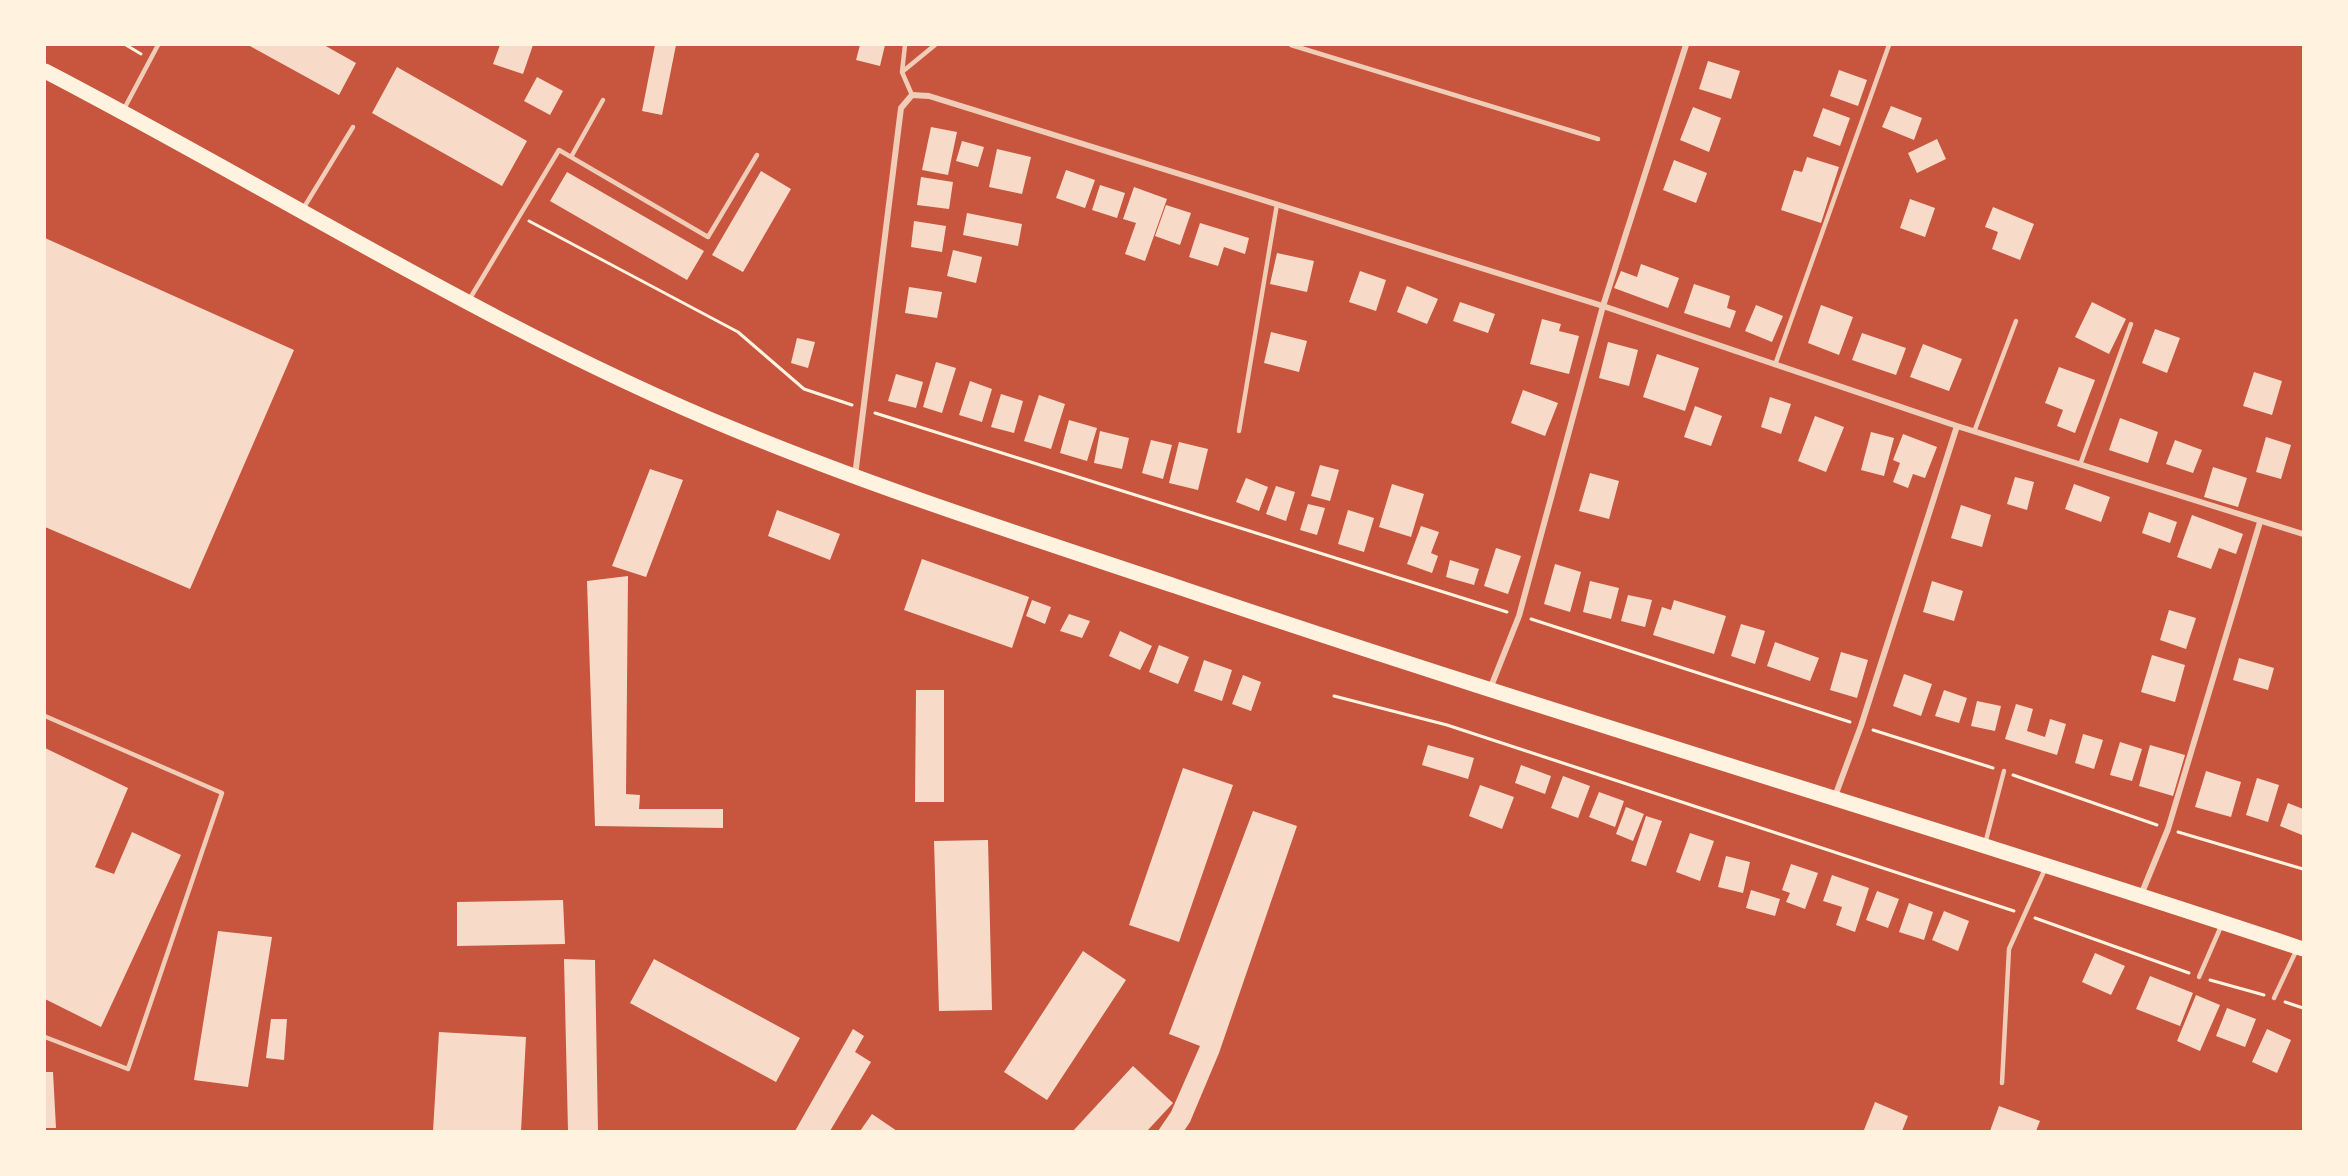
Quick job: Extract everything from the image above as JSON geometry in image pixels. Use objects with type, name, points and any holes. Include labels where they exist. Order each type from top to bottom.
[{"type":"main road","points":[[45,71],[123,111],[301,213],[467,303],[629,385],[738,432],[855,477],[1338,641],[2301,948]]},
{"type":"street","points":[[1490,689],[1519,616],[1603,306],[1686,45]]},
{"type":"street","points":[[855,477],[901,108],[912,95],[929,96],[1603,306],[1974,432],[2303,534]]},
{"type":"street","points":[[1834,799],[1861,726],[1957,426]]},
{"type":"street","points":[[2140,895],[2168,829],[2260,522]]},
{"type":"lane","points":[[123,111],[158,45]]},
{"type":"lane","points":[[905,45],[902,72],[912,95]]},
{"type":"lane","points":[[902,72],[935,45]]},
{"type":"lane","points":[[1291,45],[1598,139]]},
{"type":"lane","points":[[1775,365],[1889,45]]},
{"type":"lane","points":[[571,157],[603,100]]},
{"type":"lane","points":[[301,213],[353,127]]},
{"type":"lane","points":[[467,303],[559,150],[708,237],[757,155]]},
{"type":"lane","points":[[1239,431],[1277,204]]},
{"type":"lane","points":[[1974,432],[2016,321]]},
{"type":"lane","points":[[2080,465],[2131,324]]},
{"type":"lane","points":[[45,716],[222,792],[128,1069],[45,1037]]},
{"type":"lane","points":[[1985,847],[2004,771]]},
{"type":"lane","points":[[2002,1083],[2009,948],[2022,914],[2046,866]]},
{"type":"lane","points":[[2199,977],[2223,922]]},
{"type":"lane","points":[[2274,998],[2301,948]]},
{"type":"path","points":[[126,45],[151,59]]},
{"type":"path","points":[[520,216],[738,332],[804,389],[2004,771],[2168,829],[2303,869]]},
{"type":"path","points":[[1334,696],[1447,725],[2022,914],[2199,977],[2303,1008]]},
{"type":"building","points":[[248,45],[324,45],[356,63],[339,95]]},
{"type":"building","points":[[500,45],[533,45],[523,74],[493,64]]},
{"type":"building","points":[[655,45],[676,45],[662,115],[642,111]]},
{"type":"building","points":[[860,45],[885,45],[880,66],[856,60]]},
{"type":"building","points":[[1708,61],[1740,71],[1731,99],[1699,89]]},
{"type":"building","points":[[397,67],[527,141],[502,186],[372,113]]},
{"type":"building","points":[[1839,70],[1867,80],[1858,106],[1830,96]]},
{"type":"building","points":[[537,77],[563,91],[550,115],[524,101]]},
{"type":"building","points":[[1891,106],[1922,118],[1914,140],[1882,127]]},
{"type":"building","points":[[1693,107],[1721,118],[1709,152],[1680,140]]},
{"type":"building","points":[[1823,108],[1850,118],[1840,146],[1813,136]]},
{"type":"building","points":[[931,127],[957,132],[948,175],[922,170]]},
{"type":"building","points":[[1937,139],[1946,159],[1917,173],[1908,153]]},
{"type":"building","points":[[962,141],[984,147],[978,167],[956,161]]},
{"type":"building","points":[[997,149],[1031,157],[1022,194],[989,187]]},
{"type":"building","points":[[1807,157],[1839,167],[1821,223],[1781,210],[1794,170],[1802,172]]},
{"type":"building","points":[[1674,160],[1707,173],[1696,203],[1663,190]]},
{"type":"building","points":[[1066,170],[1095,180],[1085,208],[1056,198]]},
{"type":"building","points":[[761,171],[791,189],[743,272],[712,255]]},
{"type":"building","points":[[567,172],[704,251],[687,280],[550,201]]},
{"type":"building","points":[[921,177],[953,182],[949,209],[917,205]]},
{"type":"building","points":[[1100,185],[1125,193],[1117,218],[1092,210]]},
{"type":"building","points":[[1134,187],[1167,199],[1145,261],[1125,254],[1136,223],[1123,219]]},
{"type":"building","points":[[1910,199],[1935,208],[1925,237],[1900,228]]},
{"type":"building","points":[[1166,205],[1191,213],[1180,245],[1155,236]]},
{"type":"building","points":[[1993,207],[2034,224],[2020,260],[1992,249],[1998,232],[1985,227]]},
{"type":"building","points":[[967,213],[1022,224],[1018,246],[963,235]]},
{"type":"building","points":[[914,221],[946,226],[942,252],[911,247]]},
{"type":"building","points":[[1200,223],[1249,238],[1245,254],[1224,247],[1218,266],[1189,257]]},
{"type":"building","points":[[45,238],[294,350],[190,589],[45,527]]},
{"type":"building","points":[[953,250],[982,257],[976,283],[947,276]]},
{"type":"building","points":[[1277,253],[1314,261],[1307,292],[1270,284]]},
{"type":"building","points":[[1641,264],[1679,278],[1668,308],[1614,288],[1621,271],[1637,277]]},
{"type":"building","points":[[1360,271],[1386,280],[1376,311],[1349,302]]},
{"type":"building","points":[[1694,284],[1730,296],[1727,308],[1736,311],[1730,328],[1684,313]]},
{"type":"building","points":[[1407,286],[1438,299],[1427,324],[1397,312]]},
{"type":"building","points":[[909,287],[942,292],[937,318],[905,313]]},
{"type":"building","points":[[1460,302],[1495,314],[1488,333],[1453,321]]},
{"type":"building","points":[[2092,302],[2126,319],[2109,354],[2075,337]]},
{"type":"building","points":[[1756,305],[1783,316],[1772,342],[1745,331]]},
{"type":"building","points":[[1821,305],[1853,317],[1839,355],[1808,343]]},
{"type":"building","points":[[1542,319],[1561,324],[1559,331],[1579,336],[1569,374],[1530,364]]},
{"type":"building","points":[[2155,329],[2180,338],[2167,373],[2142,363]]},
{"type":"building","points":[[1271,332],[1307,341],[1299,372],[1264,363]]},
{"type":"building","points":[[1862,333],[1906,348],[1896,375],[1852,360]]},
{"type":"building","points":[[797,338],[815,342],[808,368],[791,363]]},
{"type":"building","points":[[1608,342],[1638,350],[1629,386],[1599,378]]},
{"type":"building","points":[[1923,344],[1962,359],[1949,391],[1910,377]]},
{"type":"building","points":[[1657,354],[1699,368],[1685,411],[1643,397]]},
{"type":"building","points":[[936,362],[956,368],[942,413],[923,407]]},
{"type":"building","points":[[2059,367],[2095,380],[2075,433],[2057,426],[2063,410],[2045,403]]},
{"type":"building","points":[[2254,372],[2282,381],[2272,415],[2243,406]]},
{"type":"building","points":[[896,374],[923,382],[916,408],[888,401]]},
{"type":"building","points":[[970,381],[992,389],[982,422],[959,415]]},
{"type":"building","points":[[1523,390],[1558,403],[1545,436],[1511,423]]},
{"type":"building","points":[[1001,394],[1023,401],[1014,433],[991,427]]},
{"type":"building","points":[[1039,395],[1065,404],[1051,449],[1024,441]]},
{"type":"building","points":[[1770,397],[1791,404],[1781,434],[1761,427]]},
{"type":"building","points":[[1695,406],[1722,416],[1711,446],[1684,437]]},
{"type":"building","points":[[1815,416],[1844,427],[1826,472],[1798,461]]},
{"type":"building","points":[[2120,418],[2158,432],[2148,463],[2109,450]]},
{"type":"building","points":[[1069,420],[1097,428],[1087,461],[1060,453]]},
{"type":"building","points":[[1100,431],[1129,438],[1122,469],[1094,463]]},
{"type":"building","points":[[1871,432],[1894,438],[1884,476],[1861,470]]},
{"type":"building","points":[[1903,434],[1937,447],[1925,478],[1913,474],[1908,488],[1893,482],[1900,463],[1893,460]]},
{"type":"building","points":[[2266,437],[2291,445],[2281,479],[2256,472]]},
{"type":"building","points":[[1151,440],[1172,445],[1163,479],[1142,473]]},
{"type":"building","points":[[2175,440],[2202,450],[2193,473],[2166,464]]},
{"type":"building","points":[[1179,442],[1208,449],[1198,490],[1169,483]]},
{"type":"building","points":[[1320,465],[1339,470],[1330,501],[1311,496]]},
{"type":"building","points":[[2213,467],[2247,478],[2238,507],[2204,497]]},
{"type":"building","points":[[650,469],[683,480],[646,577],[612,566]]},
{"type":"building","points":[[1590,473],[1619,481],[1609,519],[1579,511]]},
{"type":"building","points":[[2015,477],[2034,482],[2027,510],[2007,504]]},
{"type":"building","points":[[1246,478],[1268,487],[1259,511],[1236,502]]},
{"type":"building","points":[[1392,484],[1424,494],[1411,537],[1379,527]]},
{"type":"building","points":[[2074,484],[2110,497],[2101,522],[2065,509]]},
{"type":"building","points":[[1276,486],[1295,492],[1286,521],[1266,514]]},
{"type":"building","points":[[1308,504],[1325,508],[1317,535],[1300,530]]},
{"type":"building","points":[[1961,505],[1991,515],[1982,547],[1951,538]]},
{"type":"building","points":[[777,510],[840,534],[830,560],[768,536]]},
{"type":"building","points":[[1348,510],[1374,518],[1364,552],[1338,544]]},
{"type":"building","points":[[2149,512],[2177,522],[2170,543],[2142,533]]},
{"type":"building","points":[[2192,515],[2243,534],[2236,554],[2219,548],[2211,569],[2177,557]]},
{"type":"building","points":[[1421,526],[1439,532],[1431,553],[1438,556],[1432,573],[1407,564]]},
{"type":"building","points":[[1496,548],[1521,556],[1508,594],[1484,586]]},
{"type":"building","points":[[922,559],[1029,597],[1012,648],[904,610]]},
{"type":"building","points":[[1450,560],[1479,569],[1474,585],[1446,577]]},
{"type":"building","points":[[1555,564],[1581,572],[1570,612],[1544,604]]},
{"type":"building","points":[[628,576],[626,794],[640,795],[639,809],[723,809],[723,828],[595,826],[587,581]]},
{"type":"building","points":[[1590,581],[1619,588],[1611,619],[1583,612]]},
{"type":"building","points":[[1932,581],[1963,591],[1954,621],[1923,612]]},
{"type":"building","points":[[1628,595],[1652,600],[1645,627],[1621,621]]},
{"type":"building","points":[[1032,600],[1051,607],[1045,624],[1026,616]]},
{"type":"building","points":[[1674,600],[1726,616],[1714,654],[1653,635],[1662,607],[1671,610]]},
{"type":"building","points":[[2169,610],[2196,618],[2186,649],[2160,640]]},
{"type":"building","points":[[1069,614],[1090,621],[1082,638],[1060,631]]},
{"type":"building","points":[[1741,624],[1765,631],[1755,664],[1731,656]]},
{"type":"building","points":[[1120,631],[1152,646],[1140,670],[1109,656]]},
{"type":"building","points":[[1775,642],[1819,658],[1810,681],[1767,666]]},
{"type":"building","points":[[1159,645],[1189,657],[1178,684],[1149,672]]},
{"type":"building","points":[[1841,652],[1868,660],[1857,698],[1830,690]]},
{"type":"building","points":[[2152,655],[2185,665],[2175,702],[2141,692]]},
{"type":"building","points":[[2239,658],[2274,668],[2268,690],[2233,680]]},
{"type":"building","points":[[1204,660],[1232,670],[1222,701],[1194,691]]},
{"type":"building","points":[[1904,674],[1932,684],[1921,716],[1893,706]]},
{"type":"building","points":[[1243,675],[1261,682],[1251,711],[1232,704]]},
{"type":"building","points":[[916,690],[944,690],[944,802],[915,802]]},
{"type":"building","points":[[1944,690],[1967,698],[1959,723],[1935,716]]},
{"type":"building","points":[[1977,701],[2001,706],[1995,731],[1971,726]]},
{"type":"building","points":[[2016,704],[2033,709],[2027,731],[2045,737],[2050,719],[2066,724],[2057,755],[2005,739]]},
{"type":"building","points":[[2083,734],[2103,740],[2094,769],[2075,763]]},
{"type":"building","points":[[2120,742],[2142,749],[2132,781],[2110,775]]},
{"type":"building","points":[[1428,745],[1474,758],[1468,779],[1422,765]]},
{"type":"building","points":[[2150,745],[2185,755],[2173,796],[2139,786]]},
{"type":"building","points":[[45,748],[128,788],[95,867],[114,874],[132,832],[181,855],[101,1027],[45,999]]},
{"type":"building","points":[[1521,765],[1551,776],[1545,794],[1515,783]]},
{"type":"building","points":[[1183,768],[1233,785],[1179,942],[1129,925]]},
{"type":"building","points":[[2206,771],[2241,782],[2231,817],[2195,807]]},
{"type":"building","points":[[1563,776],[1590,786],[1578,818],[1551,808]]},
{"type":"building","points":[[2257,778],[2279,785],[2268,822],[2246,815]]},
{"type":"building","points":[[1480,785],[1514,797],[1502,829],[1469,816]]},
{"type":"building","points":[[1599,792],[1624,801],[1615,827],[1589,817]]},
{"type":"building","points":[[2288,803],[2303,809],[2302,835],[2280,826]]},
{"type":"building","points":[[1626,807],[1644,814],[1633,841],[1616,834]]},
{"type":"building","points":[[1253,811],[1297,826],[1219,1053],[1190,1122],[1184,1131],[1158,1131],[1171,1112],[1200,1046],[1169,1034]]},
{"type":"building","points":[[1646,816],[1662,821],[1646,866],[1631,861]]},
{"type":"building","points":[[1690,833],[1714,841],[1700,881],[1676,872]]},
{"type":"building","points":[[988,840],[992,1010],[939,1011],[934,841]]},
{"type":"building","points":[[1726,856],[1750,862],[1743,893],[1718,887]]},
{"type":"building","points":[[1791,864],[1818,873],[1805,909],[1786,902],[1790,893],[1782,890]]},
{"type":"building","points":[[1832,875],[1869,888],[1855,932],[1836,925],[1842,907],[1823,901]]},
{"type":"building","points":[[1751,890],[1780,899],[1775,916],[1746,908]]},
{"type":"building","points":[[1877,891],[1899,899],[1888,928],[1866,920]]},
{"type":"building","points":[[563,900],[565,944],[457,946],[457,902]]},
{"type":"building","points":[[1909,903],[1933,912],[1924,940],[1899,932]]},
{"type":"building","points":[[1944,911],[1969,921],[1958,951],[1932,940]]},
{"type":"building","points":[[218,931],[272,937],[248,1087],[194,1080]]},
{"type":"building","points":[[1083,951],[1126,980],[1047,1100],[1004,1072]]},
{"type":"building","points":[[2095,953],[2125,966],[2111,995],[2082,982]]},
{"type":"building","points":[[564,959],[595,960],[598,1131],[568,1131]]},
{"type":"building","points":[[654,959],[800,1038],[776,1082],[630,1003]]},
{"type":"building","points":[[2150,976],[2193,993],[2180,1026],[2136,1009]]},
{"type":"building","points":[[2196,995],[2220,1005],[2200,1051],[2177,1041]]},
{"type":"building","points":[[2227,1008],[2256,1019],[2245,1047],[2216,1036]]},
{"type":"building","points":[[271,1019],[287,1019],[284,1060],[266,1058]]},
{"type":"building","points":[[853,1029],[864,1036],[855,1052],[871,1062],[830,1131],[795,1131]]},
{"type":"building","points":[[2267,1029],[2291,1040],[2277,1073],[2252,1062]]},
{"type":"building","points":[[439,1032],[526,1037],[521,1131],[433,1131]]},
{"type":"building","points":[[1133,1066],[1173,1103],[1147,1131],[1073,1131]]},
{"type":"building","points":[[45,1072],[53,1072],[56,1128],[45,1128]]},
{"type":"building","points":[[1875,1102],[1908,1116],[1902,1131],[1864,1130]]},
{"type":"building","points":[[1999,1106],[2040,1121],[2036,1131],[1990,1131]]},
{"type":"building","points":[[872,1114],[897,1131],[860,1131]]}]
